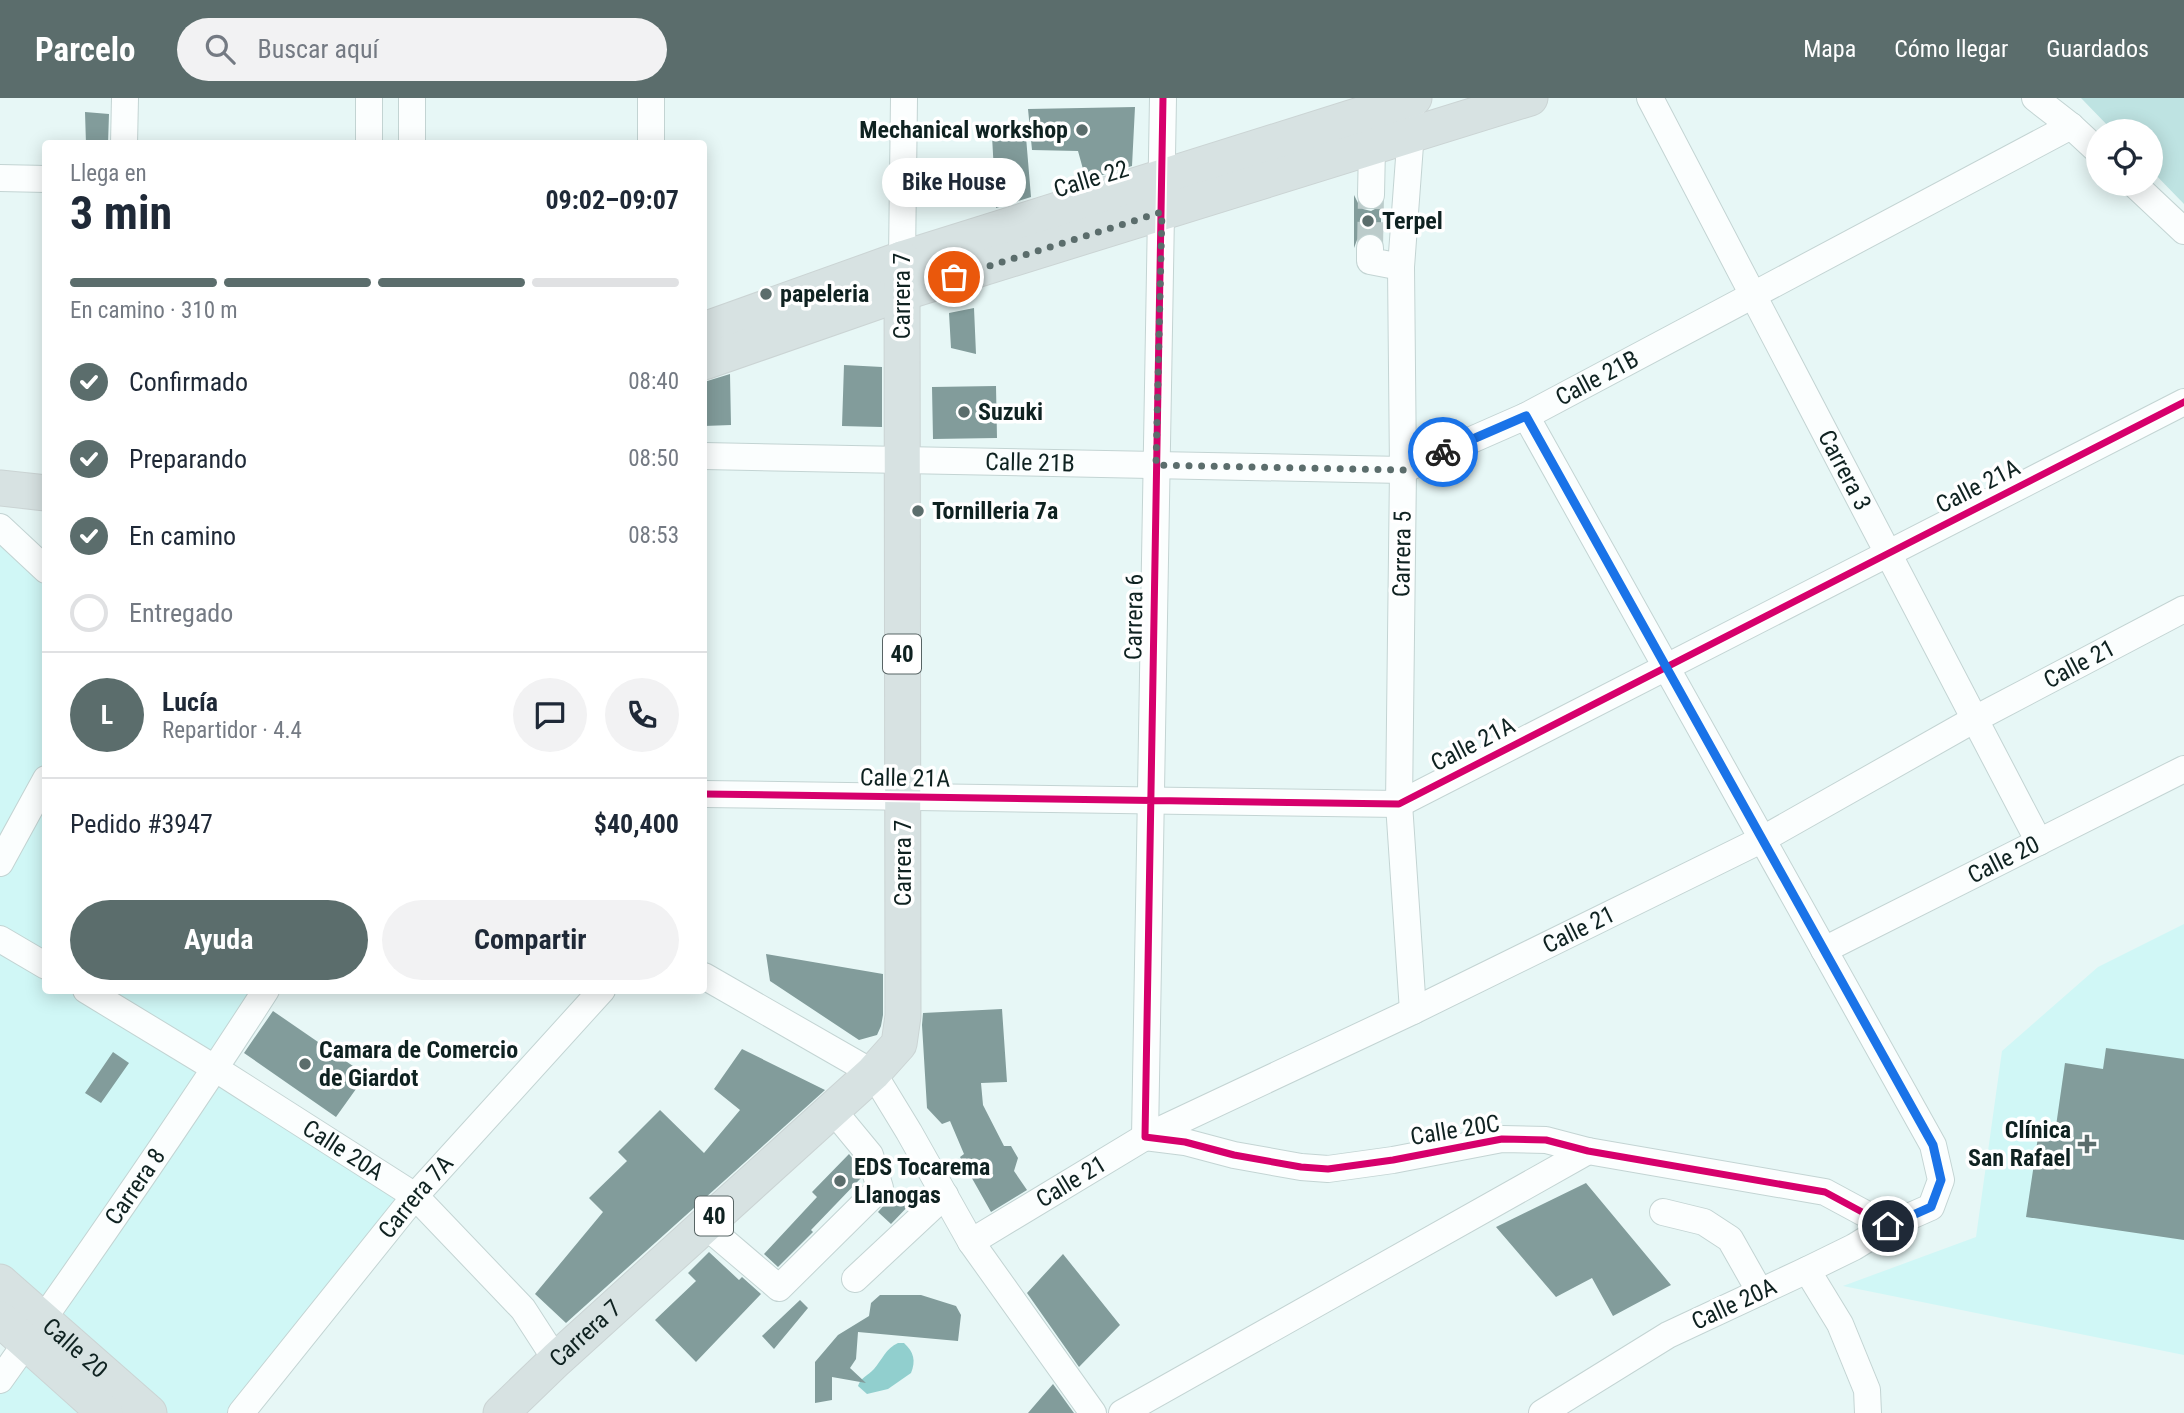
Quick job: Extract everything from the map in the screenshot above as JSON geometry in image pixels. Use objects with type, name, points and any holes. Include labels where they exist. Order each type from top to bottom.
[{"type":"main road","name":"Calle 22","points":[[707,329],[902,259],[1413,98]]},
{"type":"main road","points":[[707,361],[902,293],[1530,98]]},
{"type":"main road","name":"Carrera 7","points":[[501,1413],[873,1073],[899,1044],[903,1016],[902,259]]},
{"type":"main road","points":[[0,488],[42,493]]},
{"type":"main road","points":[[0,511],[42,516]]},
{"type":"main road","name":"Calle 20","points":[[0,1282],[105,1413]]},
{"type":"main road","name":"Calle 20","points":[[0,1319],[36,1330],[149,1413]]},
{"type":"street","points":[[124,140],[125,98]]},
{"type":"street","points":[[369,98],[369,140]]},
{"type":"street","points":[[412,98],[412,140]]},
{"type":"street","points":[[651,98],[651,140]]},
{"type":"street","name":"Carrera 7","points":[[902,259],[904,98]]},
{"type":"street","name":"Carrera 6","points":[[1145,1137],[1163,98]]},
{"type":"street","name":"Carrera 5","points":[[1413,98],[1401,267],[1403,470],[1399,804],[1413,1011]]},
{"type":"street","name":"Carrera 3","points":[[1650,98],[2039,842]]},
{"type":"street","points":[[2035,98],[2086,140]]},
{"type":"street","name":"Calle 21B","points":[[707,456],[1403,470],[1526,416],[2071,126]]},
{"type":"street","points":[[1371,195],[1372,147]]},
{"type":"street","points":[[0,178],[42,179]]},
{"type":"street","points":[[2147,196],[2184,231]]},
{"type":"street","points":[[1370,248],[1370,261],[1401,267]]},
{"type":"street","name":"Calle 21A","points":[[707,794],[1399,804],[2184,402]]},
{"type":"street","points":[[1526,416],[1824,950]]},
{"type":"street","points":[[0,527],[42,566]]},
{"type":"street","name":"Calle 21","points":[[971,1242],[1145,1137],[1413,1011],[1763,839],[1975,719],[2184,609]]},
{"type":"street","name":"Calle 20","points":[[1824,950],[2184,769]]},
{"type":"street","points":[[0,863],[42,786]]},
{"type":"street","points":[[0,939],[42,964]]},
{"type":"street","name":"Calle 20A","points":[[1542,1413],[1668,1335],[1807,1270],[1854,1247],[1888,1226],[1931,1207],[1941,1180],[1933,1145],[1824,950]]},
{"type":"street","points":[[707,978],[873,1073],[971,1242],[1093,1413]]},
{"type":"street","name":"Calle 20A","points":[[93,994],[415,1196],[523,1309],[556,1360]]},
{"type":"street","name":"Carrera 8","points":[[0,1380],[216,1069],[263,994]]},
{"type":"street","name":"Carrera 7A","points":[[241,1413],[415,1196],[599,994]]},
{"type":"street","points":[[705,1225],[779,1288],[880,1188],[870,1155],[832,1109]]},
{"type":"street","name":"Calle 20C","points":[[1145,1137],[1185,1142],[1234,1155],[1301,1167],[1328,1169],[1502,1139],[1546,1140],[1588,1151],[1825,1192],[1888,1226]]},
{"type":"street","points":[[1122,1413],[1588,1151]]},
{"type":"street","points":[[855,1279],[944,1195]]},
{"type":"street","points":[[1663,1212],[1704,1222],[1730,1238],[1760,1292]]},
{"type":"street","points":[[1807,1270],[1840,1324],[1867,1390],[1868,1413]]},
{"type":"shaded area","points":[[2081,98],[2184,98],[2184,204],[2163,182],[2163,119],[2101,119]]},
{"type":"shaded area","points":[[0,527],[42,567],[42,994],[264,994],[216,1069],[415,1196],[241,1413],[149,1413],[0,1282]]},
{"type":"shaded area","name":"Clínica San Rafael","points":[[2184,924],[2184,1355],[1843,1286],[1976,1237],[2002,1051],[2098,967]]},
{"type":"shaded area","points":[[27,1342],[105,1413],[0,1413],[0,1380]]},
{"type":"shaded area","points":[[898,1343],[904,1343],[912,1353],[914,1361],[911,1373],[888,1389],[867,1394],[858,1386],[859,1383],[887,1351]]},
{"type":"building","name":"Mechanical workshop","points":[[1135,107],[1132,166],[1086,180],[1078,151],[1032,150],[1028,109]]},
{"type":"building","points":[[85,112],[109,114],[108,140],[86,140]]},
{"type":"building","points":[[992,136],[1026,137],[1031,197],[996,208]]},
{"type":"building","points":[[1354,195],[1363,209],[1371,211],[1381,206],[1381,237],[1371,232],[1363,234],[1354,248]]},
{"type":"building","points":[[974,308],[976,354],[951,348],[949,313]]},
{"type":"building","points":[[844,365],[882,367],[882,427],[842,426]]},
{"type":"building","points":[[730,374],[731,425],[707,426],[707,381]]},
{"type":"building","name":"Suzuki","points":[[996,386],[997,438],[933,439],[932,387]]},
{"type":"building","points":[[766,954],[883,974],[883,1015],[877,1035],[859,1040],[770,981]]},
{"type":"building","points":[[1002,1009],[1007,1082],[981,1083],[983,1105],[1004,1146],[1011,1146],[1018,1158],[1014,1171],[1027,1190],[991,1212],[960,1157],[964,1154],[950,1121],[942,1124],[927,1108],[922,1025],[923,1013]]},
{"type":"building","name":"Camara de Comercio de Giardot","points":[[273,1011],[366,1075],[336,1117],[244,1053]]},
{"type":"building","name":"Clínica San Rafael","points":[[2106,1048],[2184,1059],[2184,1240],[2026,1217],[2038,1137],[2054,1140],[2065,1063],[2103,1069]]},
{"type":"building","points":[[742,1049],[825,1090],[566,1323],[535,1294],[603,1212],[589,1198],[627,1161],[618,1152],[660,1110],[704,1153],[740,1110],[714,1089]]},
{"type":"building","points":[[113,1052],[129,1063],[101,1103],[85,1093]]},
{"type":"building","points":[[849,1154],[856,1163],[861,1178],[778,1267],[764,1254],[817,1197],[812,1192]]},
{"type":"building","points":[[1586,1183],[1671,1285],[1613,1316],[1592,1278],[1556,1297],[1496,1227]]},
{"type":"building","points":[[900,1187],[913,1201],[891,1224],[878,1212]]},
{"type":"building","points":[[709,1252],[739,1280],[742,1277],[761,1294],[696,1362],[655,1320],[696,1281],[688,1273]]},
{"type":"building","points":[[1063,1254],[1120,1325],[1079,1367],[1027,1293]]},
{"type":"building","points":[[880,1295],[921,1295],[956,1306],[961,1315],[958,1341],[858,1332],[856,1359],[850,1368],[866,1383],[832,1377],[832,1400],[815,1403],[815,1362],[838,1335],[869,1316],[871,1303]]},
{"type":"building","points":[[800,1300],[808,1308],[774,1349],[762,1336]]},
{"type":"building","points":[[1053,1384],[1074,1413],[1028,1413]]},
{"type":"tunnel","points":[[1370,248],[1371,195]]},
{"type":"cycle path","points":[[1163,98],[1145,1137],[1185,1142],[1234,1155],[1301,1167],[1328,1169],[1393,1160],[1502,1139],[1546,1140],[1588,1151],[1825,1192],[1888,1226]]},
{"type":"cycle path","points":[[707,794],[1399,804],[2184,402]]},
{"type":"way so far","points":[[954,277],[1162,212],[1156,465],[1403,470],[1443,452]]},
{"type":"place","name":"Mechanical workshop","points":[[1082,130]]},
{"type":"place","name":"Terpel","points":[[1368,221]]},
{"type":"place","name":"Bike House","points":[[954,277]]},
{"type":"place","name":"papeleria","points":[[766,294]]},
{"type":"place","name":"Suzuki","points":[[964,412]]},
{"type":"place","name":"Tornilleria 7a","points":[[918,511]]},
{"type":"place","name":"Camara de Comercio de Giardot","points":[[305,1064]]},
{"type":"place","name":"Clínica San Rafael","points":[[2087,1144]]},
{"type":"place","name":"EDS Tocarema Llanogas","points":[[840,1181]]},
{"type":"route","points":[[1443,452],[1526,416],[1933,1145],[1941,1180],[1931,1207],[1888,1226]]}]
